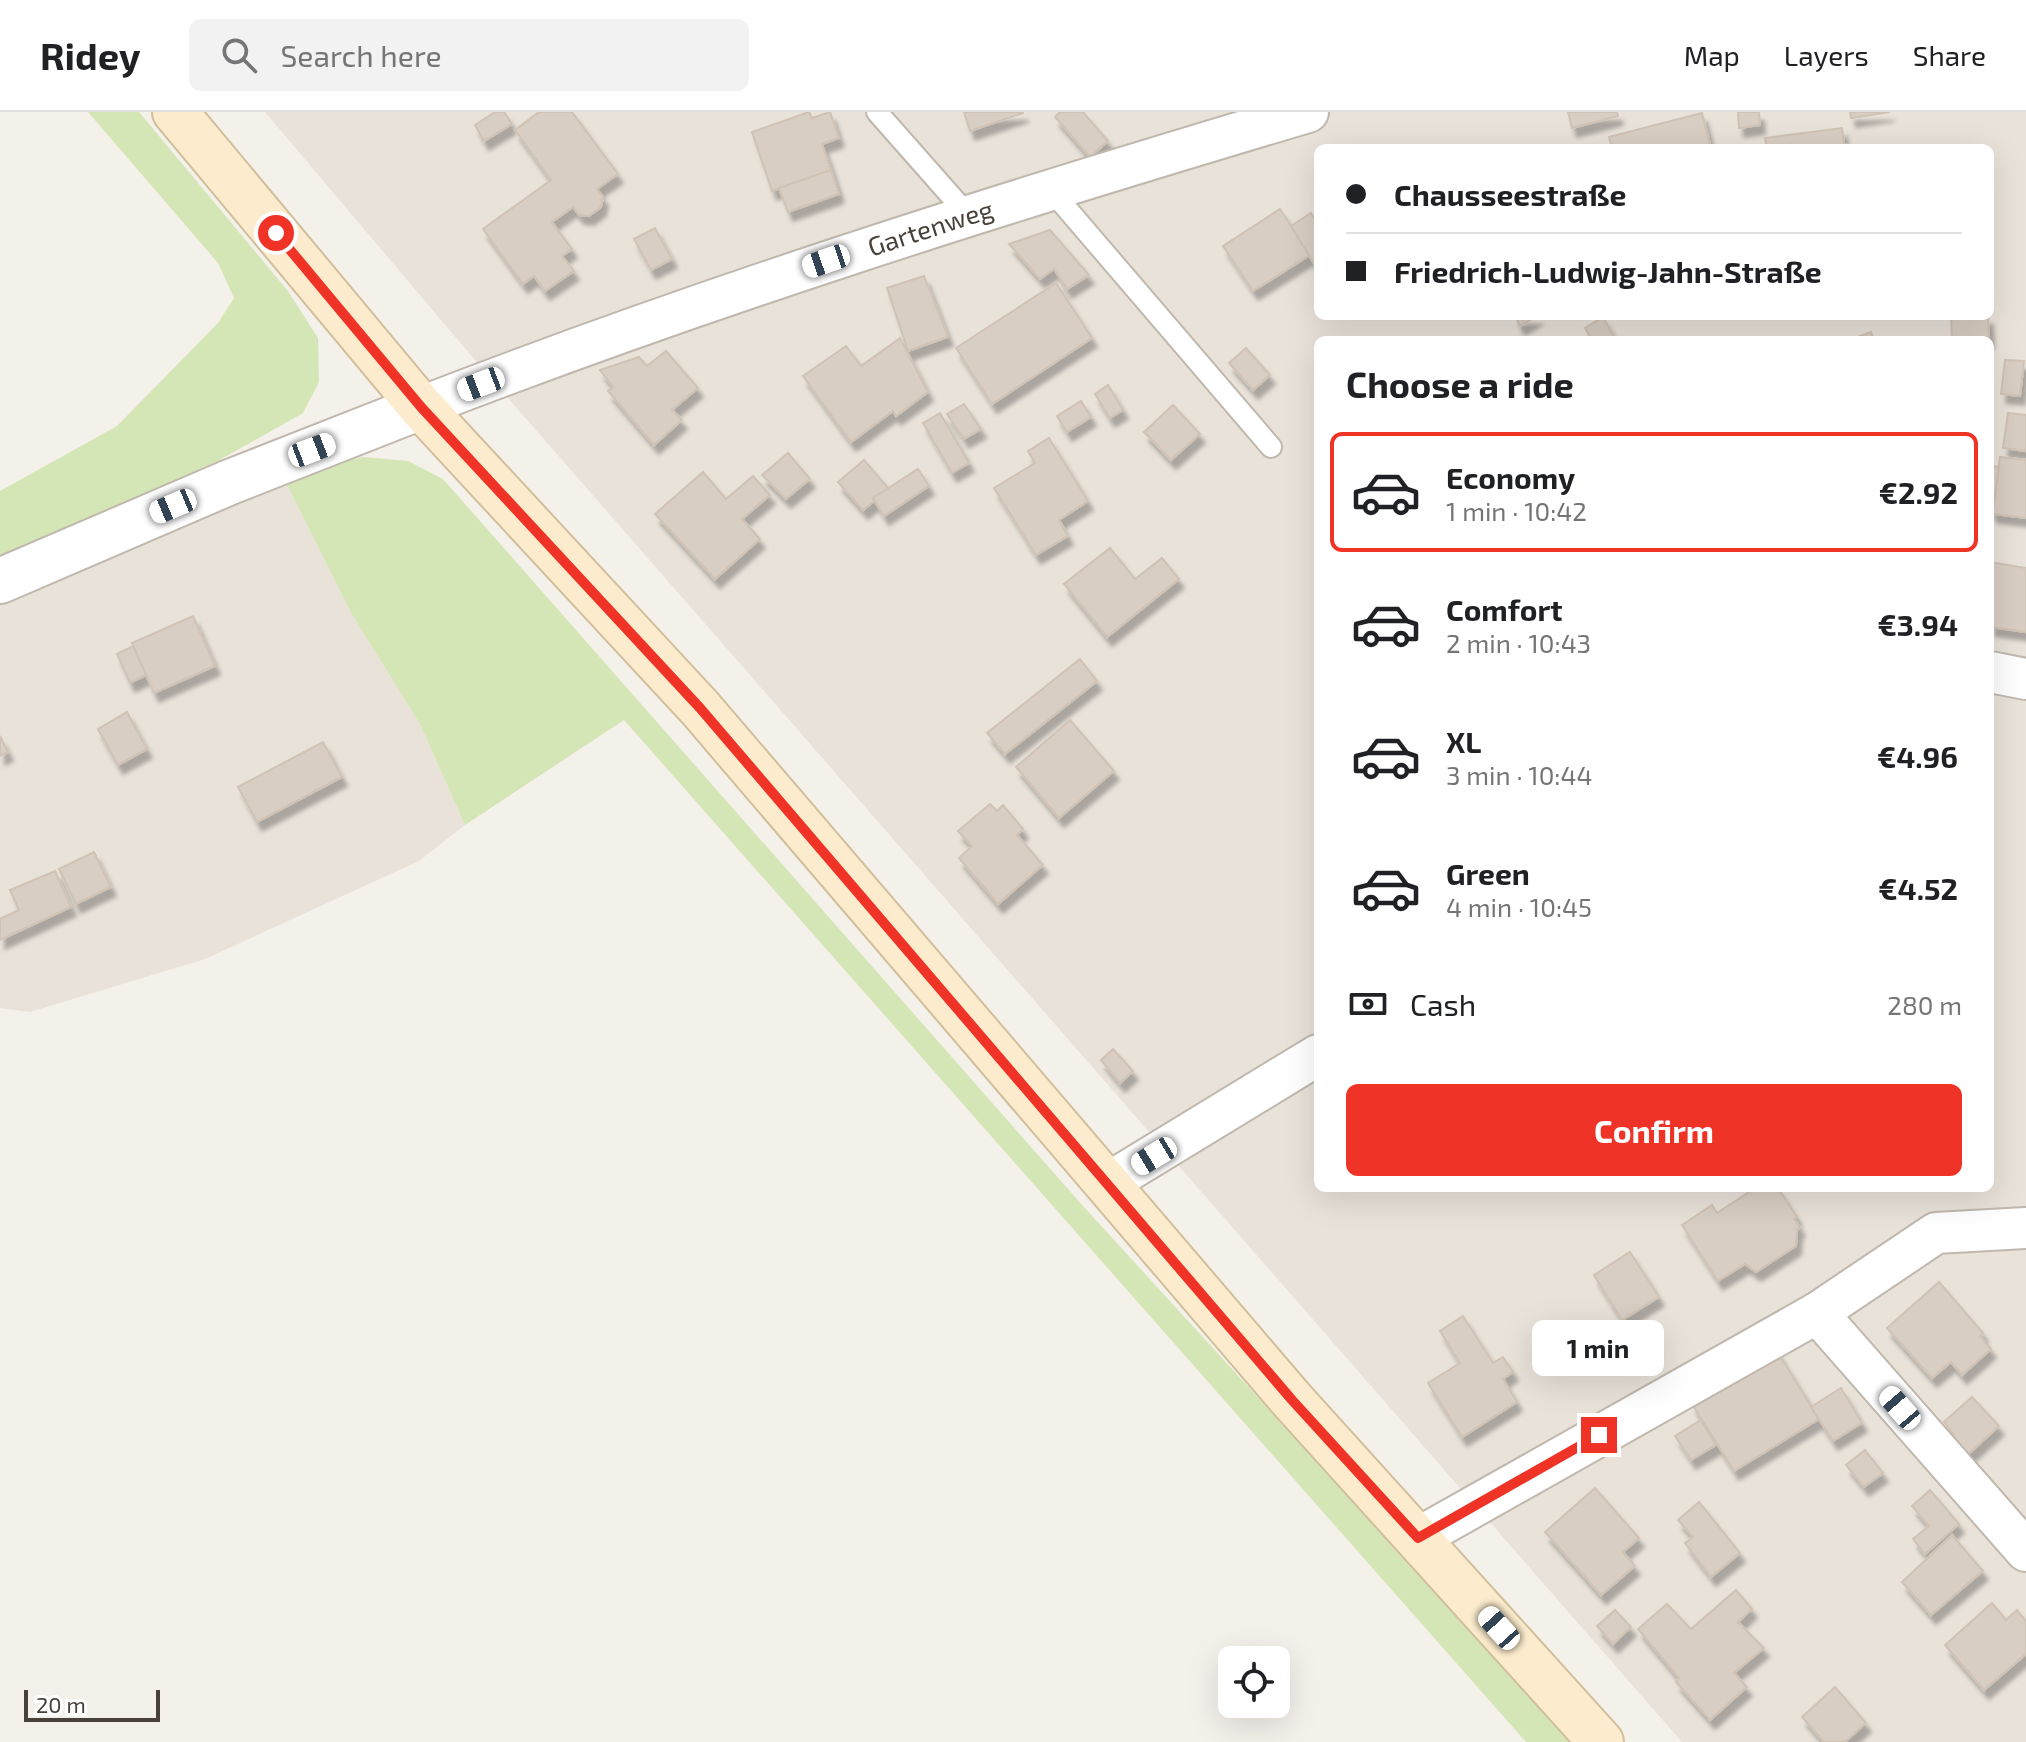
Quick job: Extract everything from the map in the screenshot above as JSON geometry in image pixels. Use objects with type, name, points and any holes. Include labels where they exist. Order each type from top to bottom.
[{"type":"main road","points":[[175,112],[421,407],[700,708],[1292,1400],[1601,1742]]},
{"type":"street","name":"Gartenweg","points":[[421,407],[630,327],[967,214],[1308,112]]},
{"type":"street","points":[[0,581],[230,482],[421,407]]},
{"type":"street","points":[[1994,673],[2026,679]]},
{"type":"street","points":[[1108,1183],[1314,1057]]},
{"type":"street","points":[[1418,1538],[1817,1313],[1936,1233],[2026,1228]]},
{"type":"street","points":[[1817,1313],[2026,1551]]},
{"type":"lane","points":[[877,112],[967,214]]},
{"type":"lane","points":[[1050,189],[1271,447]]},
{"type":"shaded area","points":[[265,112],[2026,112],[2026,1742],[1682,1742],[480,366]]},
{"type":"shaded area","points":[[284,479],[351,613],[420,724],[465,825],[419,861],[205,959],[30,1012],[0,1008],[0,601]]},
{"type":"green space","points":[[88,112],[139,112],[288,291],[318,338],[319,382],[303,413],[218,461],[0,557],[0,491],[117,426],[218,323],[234,298],[218,263]]},
{"type":"green space","points":[[363,457],[408,461],[443,479],[1083,1206],[1573,1742],[1526,1742],[624,720],[465,825],[420,724],[351,613],[284,479],[310,469]]},
{"type":"building","points":[[495,112],[504,112],[512,124],[484,141],[475,125]]},
{"type":"building","points":[[539,112],[572,112],[618,174],[597,189],[603,197],[601,207],[589,216],[579,215],[573,207],[552,222],[572,249],[562,256],[574,271],[545,291],[534,276],[523,284],[483,229],[551,180],[515,130]]},
{"type":"building","points":[[809,112],[812,118],[830,112],[839,138],[822,144],[831,170],[772,191],[752,132]]},
{"type":"building","points":[[964,112],[1023,112],[1023,113],[970,131]]},
{"type":"building","points":[[1060,112],[1083,112],[1108,141],[1090,157],[1055,117]]},
{"type":"building","points":[[1568,112],[1617,112],[1618,116],[1572,128]]},
{"type":"building","points":[[1738,112],[1759,112],[1760,125],[1739,128]]},
{"type":"building","points":[[1850,112],[1890,112],[1851,118]]},
{"type":"building","points":[[1702,113],[1710,144],[1611,144],[1609,137]]},
{"type":"building","points":[[1842,128],[1844,144],[1766,144],[1765,138]]},
{"type":"building","points":[[831,170],[839,194],[788,212],[779,188]]},
{"type":"building","points":[[1280,209],[1310,255],[1253,291],[1223,246]]},
{"type":"building","points":[[1311,213],[1314,218],[1314,263],[1291,226]]},
{"type":"building","points":[[655,228],[672,259],[651,270],[634,239]]},
{"type":"building","points":[[1050,230],[1089,275],[1067,289],[1054,269],[1040,279],[1009,244]]},
{"type":"building","points":[[924,276],[948,337],[908,351],[887,288]]},
{"type":"building","points":[[1056,283],[1092,338],[992,404],[956,348]]},
{"type":"building","points":[[1598,320],[1605,320],[1613,336],[1590,336],[1585,328]]},
{"type":"building","points":[[1951,320],[1988,320],[1989,336],[1952,336]]},
{"type":"building","points":[[900,338],[928,392],[896,416],[893,411],[851,442],[803,376],[846,346],[861,366]]},
{"type":"building","points":[[1246,348],[1270,375],[1253,390],[1229,363]]},
{"type":"building","points":[[666,351],[698,388],[672,410],[682,420],[654,445],[608,391],[613,387],[600,370],[639,357],[647,366]]},
{"type":"building","points":[[2005,360],[2024,361],[2020,396],[2001,394]]},
{"type":"building","points":[[1108,385],[1123,410],[1110,418],[1095,394]]},
{"type":"building","points":[[1081,401],[1091,417],[1067,432],[1057,416]]},
{"type":"building","points":[[964,404],[981,429],[964,439],[947,414]]},
{"type":"building","points":[[1173,405],[1200,434],[1171,460],[1144,432]]},
{"type":"building","points":[[940,413],[969,463],[952,473],[923,423]]},
{"type":"building","points":[[2008,413],[2026,415],[2026,451],[2003,448]]},
{"type":"building","points":[[1049,438],[1088,501],[1059,520],[1068,536],[1036,555],[994,488],[1035,463],[1028,451]]},
{"type":"building","points":[[788,453],[810,479],[786,499],[762,475]]},
{"type":"building","points":[[2000,457],[2026,460],[2026,518],[1994,514]]},
{"type":"building","points":[[864,460],[889,489],[863,510],[838,482]]},
{"type":"building","points":[[1994,466],[1999,467],[1994,504]]},
{"type":"building","points":[[918,469],[929,486],[884,516],[873,498]]},
{"type":"building","points":[[703,472],[726,499],[753,476],[770,495],[742,519],[760,539],[715,579],[655,514]]},
{"type":"building","points":[[1110,548],[1135,579],[1162,558],[1179,579],[1107,637],[1064,584]]},
{"type":"building","points":[[1994,563],[2026,568],[2026,632],[1994,628]]},
{"type":"building","points":[[193,616],[215,666],[154,693],[132,643]]},
{"type":"building","points":[[133,646],[146,675],[130,683],[117,654]]},
{"type":"building","points":[[1080,659],[1097,681],[1005,754],[987,733]]},
{"type":"building","points":[[127,712],[147,749],[118,765],[98,729]]},
{"type":"building","points":[[1070,720],[1114,771],[1059,818],[1016,767]]},
{"type":"building","points":[[0,736],[8,752],[0,756]]},
{"type":"building","points":[[323,742],[342,777],[257,822],[238,787]]},
{"type":"building","points":[[990,804],[997,811],[1003,805],[1023,829],[1017,835],[1043,865],[998,904],[959,858],[972,846],[958,831]]},
{"type":"building","points":[[94,852],[111,887],[76,904],[59,869]]},
{"type":"building","points":[[55,871],[71,907],[0,940],[0,919],[19,910],[10,890]]},
{"type":"building","points":[[1113,1049],[1133,1071],[1120,1083],[1101,1060]]},
{"type":"building","points":[[1749,1192],[1781,1192],[1800,1227],[1796,1246],[1756,1272],[1745,1264],[1718,1281],[1682,1225],[1712,1205],[1717,1213]]},
{"type":"building","points":[[1630,1252],[1659,1297],[1622,1320],[1594,1275]]},
{"type":"building","points":[[1939,1282],[1983,1333],[1980,1336],[1991,1349],[1962,1375],[1951,1362],[1932,1378],[1887,1328]]},
{"type":"building","points":[[1463,1316],[1493,1363],[1503,1357],[1513,1372],[1503,1379],[1517,1402],[1462,1437],[1428,1383],[1460,1363],[1440,1331]]},
{"type":"building","points":[[1777,1351],[1819,1419],[1734,1471],[1692,1404]]},
{"type":"building","points":[[1841,1388],[1862,1423],[1833,1441],[1811,1407]]},
{"type":"building","points":[[1972,1397],[1999,1426],[1963,1459],[1947,1441],[1954,1435],[1944,1422]]},
{"type":"building","points":[[1701,1420],[1716,1445],[1691,1460],[1675,1436]]},
{"type":"building","points":[[1865,1450],[1883,1473],[1864,1487],[1846,1465]]},
{"type":"building","points":[[1595,1488],[1639,1538],[1623,1552],[1635,1566],[1601,1595],[1545,1532]]},
{"type":"building","points":[[1930,1490],[1959,1524],[1925,1554],[1913,1539],[1929,1526],[1912,1506]]},
{"type":"building","points":[[1699,1502],[1740,1553],[1711,1577],[1685,1543],[1693,1537],[1678,1520]]},
{"type":"building","points":[[1952,1535],[1983,1571],[1931,1615],[1902,1582]]},
{"type":"building","points":[[1736,1590],[1752,1609],[1738,1622],[1764,1648],[1734,1673],[1747,1687],[1710,1720],[1676,1682],[1679,1678],[1638,1629],[1667,1604],[1691,1629]]},
{"type":"building","points":[[1992,1603],[2006,1620],[2017,1610],[2026,1621],[2026,1654],[1984,1690],[1945,1645]]},
{"type":"building","points":[[1615,1610],[1631,1627],[1613,1644],[1597,1626]]},
{"type":"building","points":[[1835,1687],[1866,1723],[1845,1742],[1824,1742],[1802,1717]]},
{"type":"route","points":[[276,233],[421,407],[700,708],[1292,1400],[1418,1538],[1599,1435]]}]
